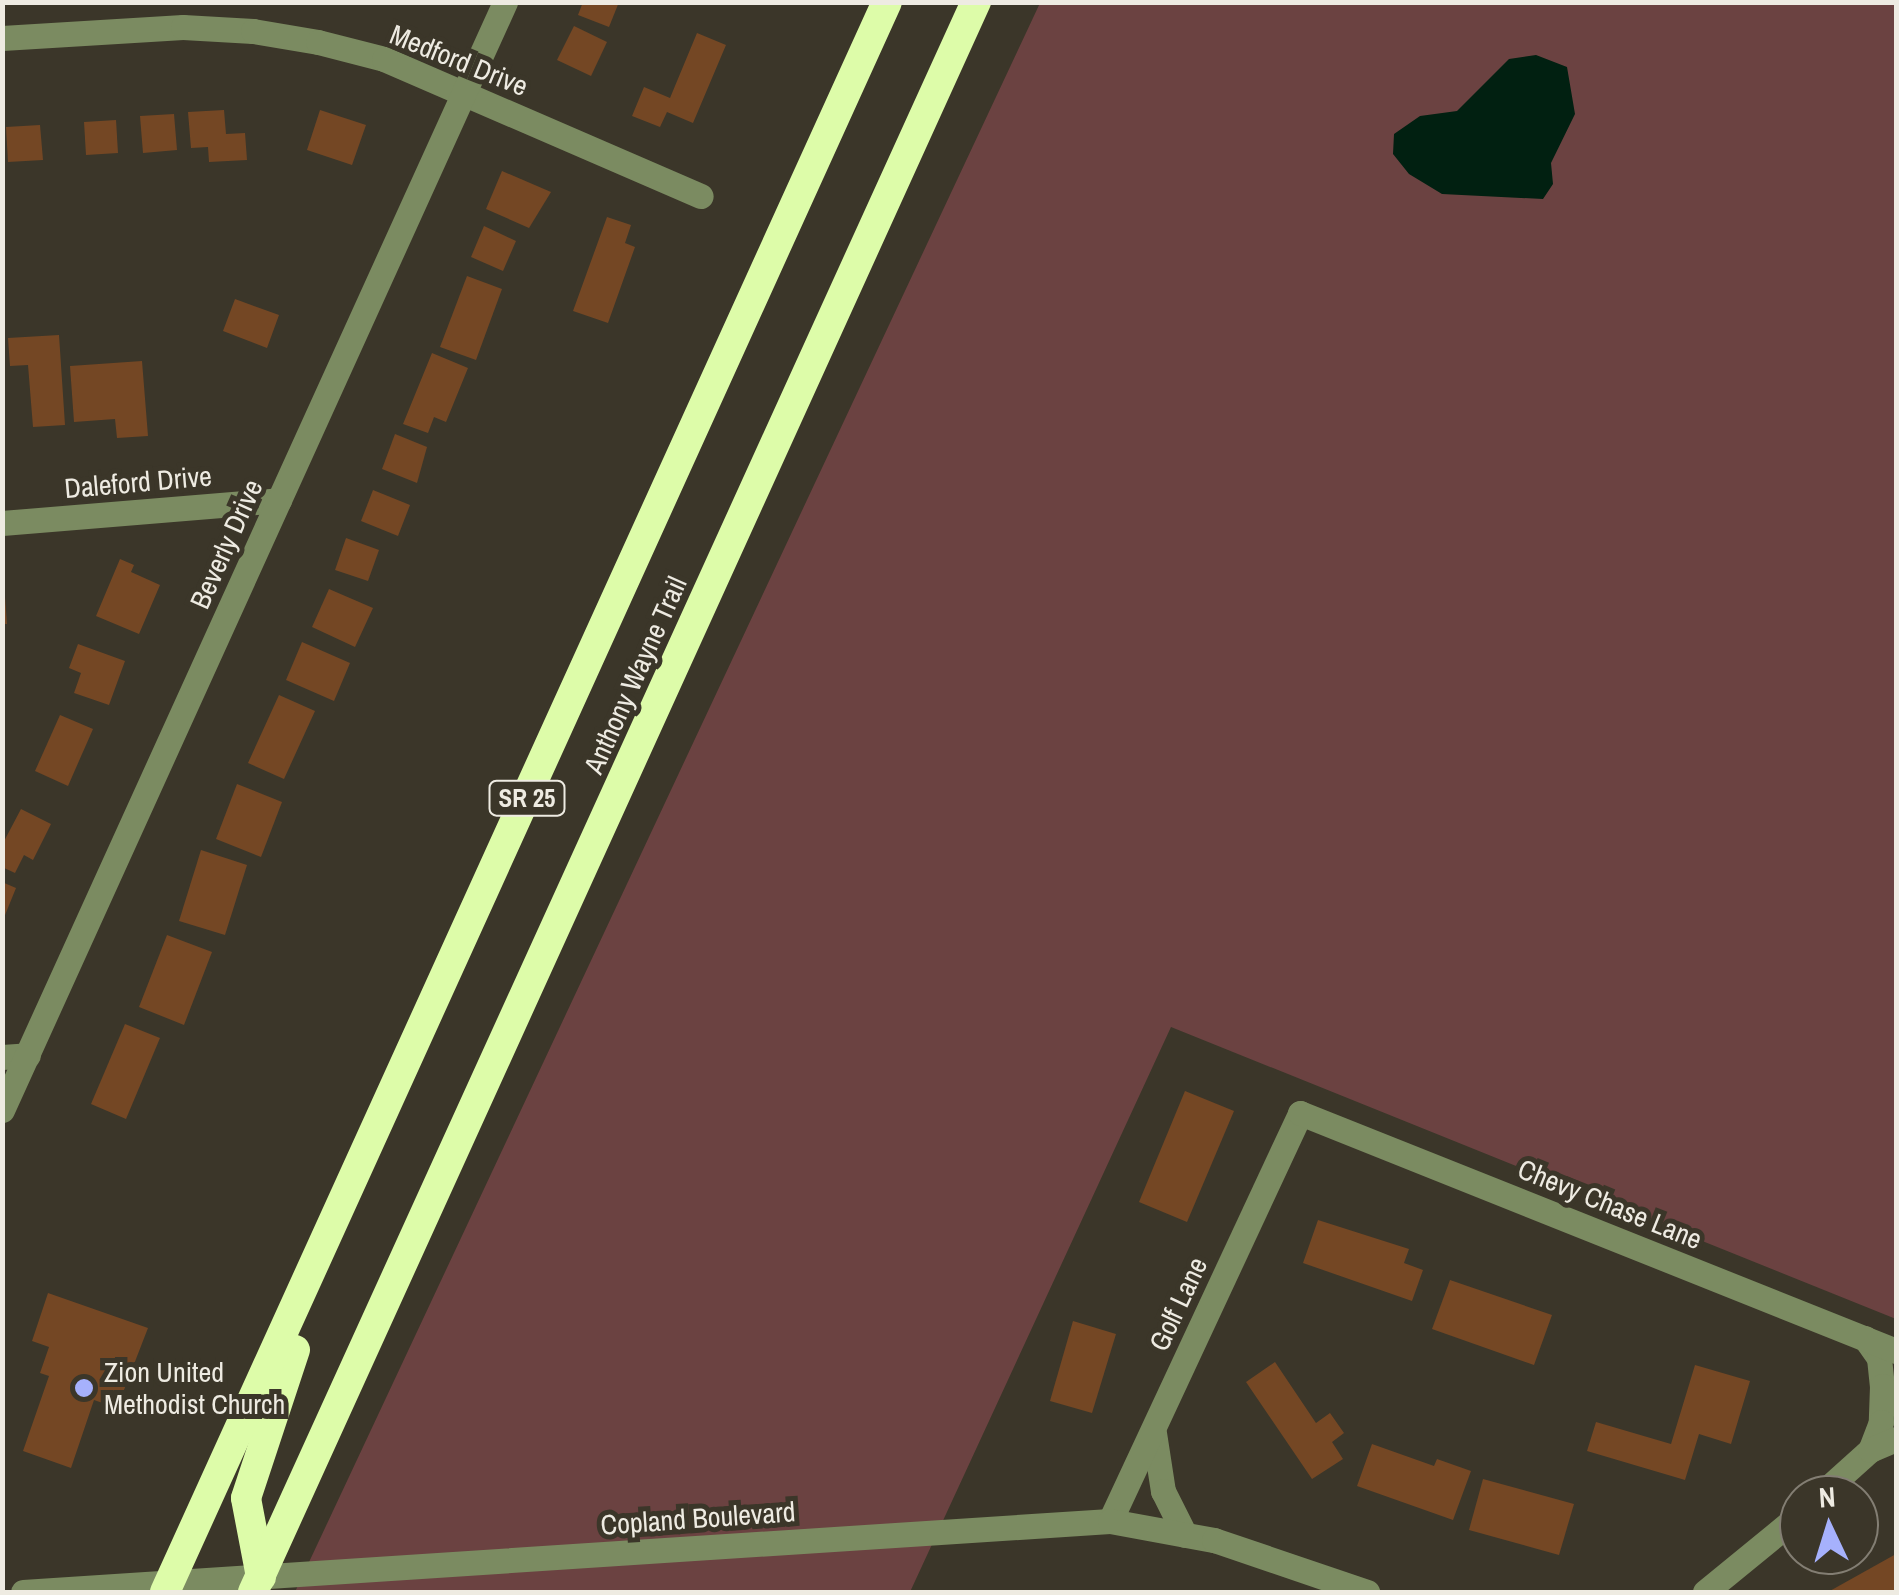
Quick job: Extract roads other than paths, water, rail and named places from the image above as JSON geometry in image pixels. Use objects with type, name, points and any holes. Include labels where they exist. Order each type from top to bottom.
[{"type":"highway","name":"Anthony Wayne Trail","points":[[169,1589],[887,2]]},
{"type":"highway","name":"Anthony Wayne Trail","points":[[257,1585],[976,2]]},
{"type":"highway","points":[[257,1585],[246,1498],[346,1197]]},
{"type":"street","points":[[135,29],[141,2]]},
{"type":"street","name":"Beverly Drive","points":[[2,1110],[15,1056],[279,500],[504,2]]},
{"type":"street","name":"Medford Drive","points":[[2,38],[135,29],[253,31],[318,42],[384,59],[700,196]]},
{"type":"street","name":"Daleford Drive","points":[[2,523],[279,500]]},
{"type":"street","name":"Chevy Chase Lane","points":[[1300,1113],[1896,1351]]},
{"type":"street","name":"Golf Lane","points":[[1110,1521],[1300,1113]]},
{"type":"street","points":[[1865,1338],[1879,1358],[1882,1386],[1881,1422],[1870,1450]]},
{"type":"street","points":[[1153,1428],[1163,1491],[1185,1535]]},
{"type":"street","points":[[1842,1475],[1870,1450],[1896,1438]]},
{"type":"street","name":"Copland Boulevard","points":[[23,1592],[257,1585],[1110,1521],[1185,1535],[1289,1563],[1367,1592]]},
{"type":"street","points":[[1705,1592],[1779,1531]]},
{"type":"place","name":"Zion United Methodist Church","points":[[84,1388]]}]
